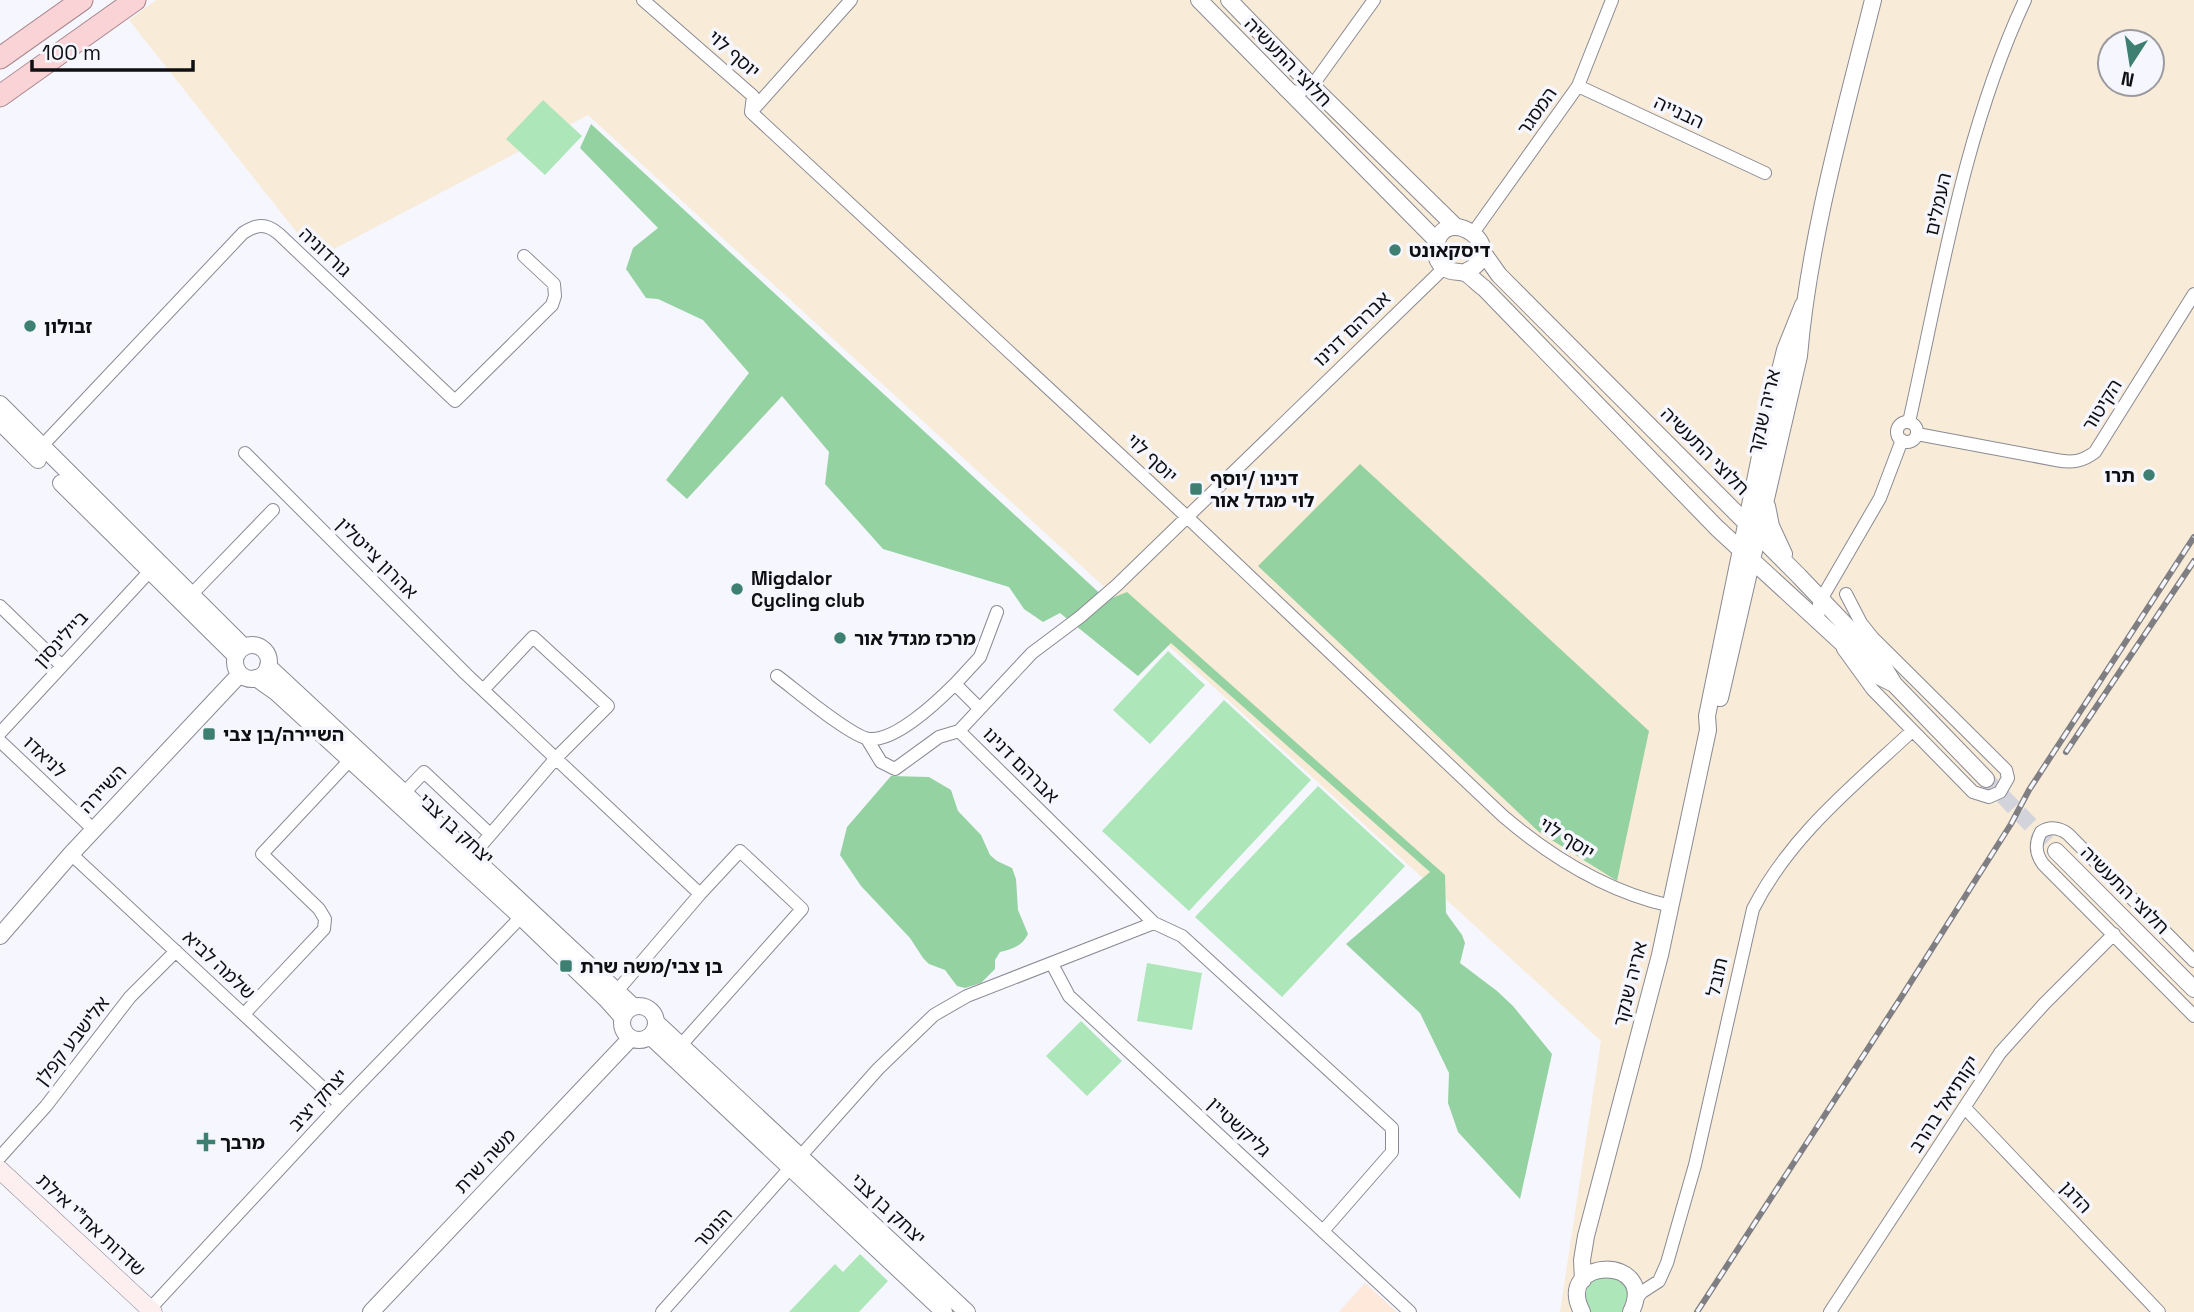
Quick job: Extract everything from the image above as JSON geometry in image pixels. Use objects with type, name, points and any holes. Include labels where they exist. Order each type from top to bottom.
[{"type":"highway","points":[[0,58],[82,0]]},
{"type":"highway","points":[[0,96],[135,0]]},
{"type":"main road","name":"שדרות אח\"י אילת","points":[[0,1170],[150,1311]]},
{"type":"street","name":"יוסף לוי","points":[[643,0],[753,96],[751,112],[1531,841],[1612,886],[1671,906]]},
{"type":"street","points":[[751,112],[851,0]]},
{"type":"street","name":"חלוצי התעשיה","points":[[1199,0],[1437,241]]},
{"type":"street","name":"חלוצי התעשיה","points":[[1229,0],[1312,86],[1456,227],[1473,233],[1499,275],[1758,533],[1858,637],[1885,668],[1894,684],[1986,779]]},
{"type":"street","points":[[1285,90],[1299,92],[1312,86],[1374,0]]},
{"type":"street","name":"המסגר","points":[[1473,233],[1578,86],[1612,0]]},
{"type":"street","name":"אריה שנקר","points":[[1578,1308],[1577,1293],[1583,1280],[1584,1247],[1660,955],[1708,730],[1707,716],[1736,599],[1752,560],[1766,500],[1799,356],[1803,304],[1840,130],[1873,0]]},
{"type":"street","name":"העמלים","points":[[1909,422],[1962,182],[1977,127],[2025,0]]},
{"type":"street","name":"הבנייה","points":[[1578,86],[1765,173]]},
{"type":"street","name":"גורדוניה","points":[[41,454],[243,233],[252,227],[270,227],[455,401],[552,305],[555,296],[554,284],[524,256]]},
{"type":"street","points":[[1456,227],[1448,230],[1437,241],[1436,256],[1444,268],[1457,273],[1465,272],[1477,264],[1482,251]]},
{"type":"street","name":"אברהם דנינו","points":[[1323,1231],[1391,1152],[1392,1128],[1182,936],[1154,923],[960,731],[1032,653],[1117,585],[1444,268]]},
{"type":"street","name":"חלוצי התעשיה","points":[[1465,272],[1484,288],[1739,549],[1878,676],[1894,684]]},
{"type":"street","name":"הקיטור","points":[[1917,434],[2064,462],[2084,460],[2095,452],[2194,294]]},
{"type":"street","name":"אריה שנקר","points":[[1736,599],[1739,549],[1785,350],[1803,304]]},
{"type":"street","points":[[0,404],[41,454],[149,572],[240,652]]},
{"type":"street","points":[[0,422],[41,454],[190,596],[240,652]]},
{"type":"street","points":[[1909,422],[1915,425],[1917,434],[1911,442],[1902,440],[1898,435],[1898,428],[1902,423],[1909,422]]},
{"type":"street","points":[[1818,623],[1817,612],[1821,599],[1847,559],[1880,498],[1902,440]]},
{"type":"street","name":"אהרון צייטלין","points":[[245,453],[483,690],[699,894]]},
{"type":"street","points":[[1766,500],[1776,540],[1799,576]]},
{"type":"street","points":[[190,596],[273,510]]},
{"type":"street","points":[[1717,527],[1728,558],[1736,599],[1757,585],[1769,583],[1780,587]]},
{"type":"street","points":[[1847,559],[1846,594],[1849,613],[1858,637]]},
{"type":"street","name":"ביילינסון","points":[[0,733],[149,572]]},
{"type":"street","points":[[1840,642],[1872,689],[1973,792],[1992,797],[2005,786],[2008,775],[2006,770],[1873,638],[1846,594]]},
{"type":"street","points":[[0,606],[62,666]]},
{"type":"street","points":[[777,676],[850,732],[867,739],[883,737],[926,713],[955,684],[979,657],[997,612]]},
{"type":"street","points":[[472,856],[556,758],[608,706],[533,637],[483,690]]},
{"type":"street","points":[[255,646],[267,655],[268,667],[264,674],[248,676],[235,666],[240,652],[255,646]]},
{"type":"street","name":"יצחק בן צבי","points":[[268,667],[617,990],[628,1012]]},
{"type":"street","name":"יצחק בן צבי","points":[[248,676],[277,693],[628,1012]]},
{"type":"street","name":"השיירה","points":[[0,936],[71,854],[248,676]]},
{"type":"street","points":[[955,684],[979,708]]},
{"type":"street","points":[[867,739],[881,762],[895,769],[939,737],[960,731]]},
{"type":"street","name":"תובל","points":[[1633,1305],[1642,1292],[1661,1277],[1667,1263],[1695,1165],[1753,909],[1764,887],[1814,822],[1912,731]]},
{"type":"street","name":"לניאדו","points":[[0,741],[94,830]]},
{"type":"street","points":[[244,1014],[324,929],[325,919],[319,909],[261,855],[350,760]]},
{"type":"street","points":[[404,793],[424,772],[490,834]]},
{"type":"street","points":[[2194,961],[2068,834],[2056,829],[2044,830],[2037,841],[2040,860],[2194,1016]]},
{"type":"street","points":[[617,990],[699,894],[740,851],[802,909],[681,1045]]},
{"type":"street","name":"חלוצי התעשיה","points":[[2056,851],[2194,989]]},
{"type":"street","name":"שלמה לביא","points":[[71,854],[341,1104]]},
{"type":"street","name":"יצחק יציב","points":[[150,1311],[341,1104],[521,917]]},
{"type":"street","points":[[797,1163],[878,1069],[933,1015],[967,996],[1154,923]]},
{"type":"street","name":"יקותיאל בהרב","points":[[1830,1312],[2000,1053],[2113,934]]},
{"type":"street","name":"אלישבע קפלן","points":[[0,1157],[46,1106],[131,997],[176,951]]},
{"type":"street","name":"גליקשטיין","points":[[1052,964],[1069,996],[1410,1312]]},
{"type":"street","points":[[649,1009],[654,1030],[641,1041],[629,1040],[622,1027],[628,1012],[649,1009]]},
{"type":"street","name":"יצחק בן צבי","points":[[654,1030],[797,1163],[967,1312]]},
{"type":"street","name":"יצחק בן צבי","points":[[654,1030],[681,1045],[944,1312]]},
{"type":"street","name":"משה שרת","points":[[371,1312],[629,1040]]},
{"type":"street","name":"הדגן","points":[[1965,1108],[2159,1312]]},
{"type":"street","name":"הנוטר","points":[[662,1312],[797,1163]]},
{"type":"street","points":[[1584,1247],[1590,1262],[1600,1269]]},
{"type":"street","points":[[1583,1280],[1600,1269],[1615,1269],[1643,1284],[1655,1284]]},
{"type":"street","points":[[1629,1278],[1634,1288],[1633,1305]]},
{"type":"shaded area","points":[[156,0],[2194,0],[2194,1312],[1560,1312],[1601,1041],[588,115],[317,258],[129,20]]},
{"type":"shaded area","points":[[1365,1283],[1397,1312],[1339,1312]]},
{"type":"green space","points":[[543,100],[582,136],[545,175],[506,139]]},
{"type":"green space","points":[[591,124],[1107,600],[1127,592],[1445,875],[1446,913],[1465,943],[1460,963],[1513,1006],[1552,1054],[1520,1199],[1458,1132],[1448,1103],[1449,1073],[1420,1013],[1346,944],[1430,872],[1171,643],[1138,676],[1060,613],[1043,622],[1024,609],[1009,587],[883,549],[825,484],[829,452],[782,396],[687,499],[666,480],[749,373],[703,320],[658,299],[646,298],[626,269],[633,248],[658,228],[580,148]]},
{"type":"green space","points":[[1360,464],[1649,731],[1617,881],[1539,832],[1258,566]]},
{"type":"green space","points":[[1168,651],[1205,685],[1150,744],[1113,710]]},
{"type":"green space","points":[[1224,700],[1311,780],[1189,911],[1102,831]]},
{"type":"green space","points":[[891,776],[929,777],[951,790],[958,811],[981,835],[990,855],[1012,868],[1016,879],[1018,910],[1028,934],[1017,946],[1000,952],[995,960],[995,969],[981,983],[965,988],[957,986],[945,970],[929,964],[910,938],[861,886],[840,855],[847,827]]},
{"type":"green space","points":[[1318,786],[1405,866],[1282,997],[1195,917]]},
{"type":"green space","points":[[1147,963],[1202,973],[1192,1030],[1137,1021]]},
{"type":"green space","points":[[1081,1021],[1122,1061],[1087,1096],[1046,1056]]},
{"type":"green space","points":[[860,1254],[888,1281],[859,1312],[789,1312],[835,1264],[843,1272]]},
{"type":"green space","points":[[1602,1275],[1624,1282],[1630,1296],[1624,1312],[1589,1312],[1585,1300],[1586,1290]]},
{"type":"tunnel","points":[[1986,779],[2056,851]]},
{"type":"railway","points":[[1697,1312],[1902,996],[2011,824],[2029,790],[2194,537]]},
{"type":"railway","points":[[2066,752],[2194,561]]},
{"type":"place","name":"דיסקאונט","points":[[1395,250]]},
{"type":"place","name":"זבולון","points":[[30,326]]},
{"type":"place","name":"תרו","points":[[2149,475]]},
{"type":"place","name":"דנינו /יוסף לוי מגדל אור","points":[[1196,489]]},
{"type":"place","name":"Migdalor Cycling club","points":[[737,589]]},
{"type":"place","name":"מרכז מגדל אור","points":[[840,638]]},
{"type":"place","name":"השיירה/בן צבי","points":[[209,734]]},
{"type":"place","name":"בן צבי/משה שרת","points":[[566,966]]},
{"type":"place","name":"מרבך","points":[[206,1142]]}]
